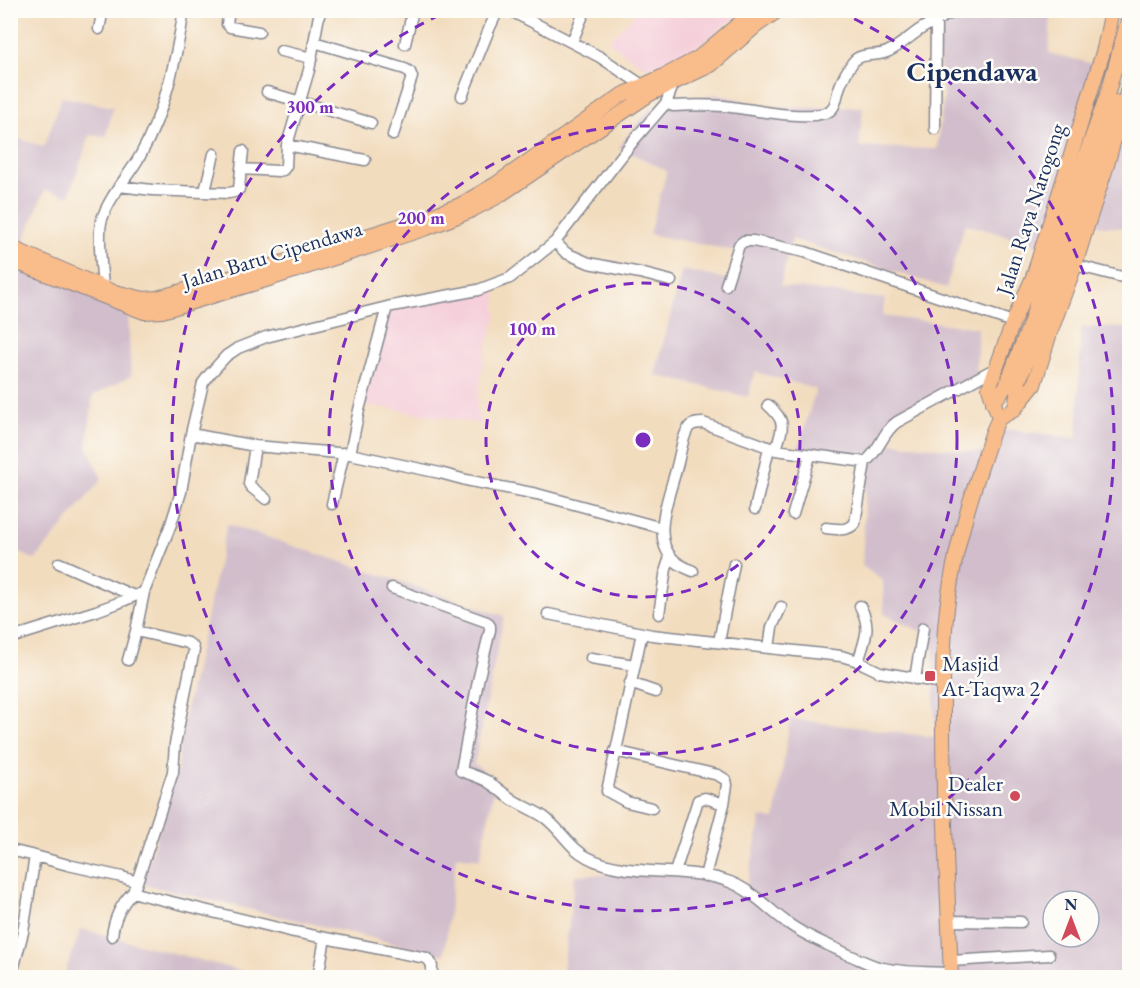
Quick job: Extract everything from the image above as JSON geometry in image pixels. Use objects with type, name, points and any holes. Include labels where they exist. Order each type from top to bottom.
[{"type":"main road","name":"Jalan Baru Cipendawa","points":[[10,260],[144,312],[162,311],[267,273],[425,223],[468,212],[496,197],[650,94],[698,58],[755,10]]},
{"type":"main road","name":"Jalan Baru Cipendawa","points":[[425,223],[496,184],[622,95],[642,85],[671,79],[711,65],[756,26],[779,10]]},
{"type":"main road","name":"Jalan Raya Narogong","points":[[999,418],[989,388],[1036,266],[1104,49],[1112,10]]},
{"type":"main road","points":[[1014,410],[1019,381],[1040,327],[1130,13]]},
{"type":"main road","points":[[993,403],[1006,386],[1118,93],[1130,51]]},
{"type":"main road","points":[[951,970],[943,782],[942,683],[949,594],[956,555],[981,465],[999,418],[1014,410],[1034,385],[1107,165],[1124,124],[1130,81]]},
{"type":"main road","name":"Jalan Baru Cipendawa","points":[[10,247],[103,288],[144,299],[267,273]]},
{"type":"street","points":[[99,30],[104,10]]},
{"type":"street","points":[[103,288],[101,220],[115,191],[139,158],[158,117],[172,74],[184,10]]},
{"type":"street","points":[[228,10],[227,24],[230,27],[259,32]]},
{"type":"street","points":[[241,169],[278,171],[283,170],[286,166],[287,145],[312,58],[320,10]]},
{"type":"street","points":[[405,44],[413,10]]},
{"type":"street","points":[[462,96],[498,10]]},
{"type":"street","points":[[509,10],[600,57],[642,85]]},
{"type":"street","points":[[572,42],[585,10]]},
{"type":"street","points":[[666,103],[673,106],[723,106],[793,114],[823,114],[836,102],[839,88],[854,61],[863,56],[891,51],[924,27],[958,10]]},
{"type":"street","points":[[935,129],[936,21]]},
{"type":"street","points":[[314,42],[410,72],[412,77],[393,135]]},
{"type":"street","points":[[281,51],[312,58]]},
{"type":"street","points":[[128,660],[136,631],[139,594],[175,513],[181,492],[203,383],[226,356],[238,348],[266,337],[387,308],[478,290],[498,284],[518,273],[555,242],[634,140],[666,103],[671,79]]},
{"type":"street","points":[[267,92],[371,123]]},
{"type":"street","points":[[287,145],[365,160]]},
{"type":"street","points":[[119,186],[152,190],[234,192],[239,189],[243,151]]},
{"type":"street","points":[[205,191],[214,154]]},
{"type":"street","points":[[726,285],[739,245],[753,241],[805,252],[1013,322]]},
{"type":"street","points":[[555,242],[566,253],[589,263],[671,281]]},
{"type":"street","points":[[1075,266],[1130,279]]},
{"type":"street","points":[[332,504],[387,308]]},
{"type":"street","points":[[826,528],[846,529],[855,523],[865,462],[874,455],[890,427],[996,368]]},
{"type":"street","points":[[755,508],[782,423],[779,416],[768,405]]},
{"type":"street","points":[[693,571],[678,564],[670,557],[664,546],[662,528],[684,436],[690,426],[703,423],[772,449],[865,462]]},
{"type":"street","points":[[191,434],[255,446],[347,454],[537,494],[662,528]]},
{"type":"street","points":[[255,446],[249,484],[266,499]]},
{"type":"street","points":[[793,514],[810,456]]},
{"type":"street","points":[[659,614],[670,557]]},
{"type":"street","points":[[59,562],[139,594]]},
{"type":"street","points":[[719,642],[734,564]]},
{"type":"street","points":[[392,588],[480,618],[490,626],[461,771],[486,781],[544,818],[555,827],[574,850],[589,859],[618,868],[675,872],[729,881],[754,894],[772,911],[797,929],[831,947],[882,968],[909,971],[951,970],[1049,955]]},
{"type":"street","points":[[10,638],[96,611],[139,594]]},
{"type":"street","points":[[858,662],[867,630],[867,620],[860,606]]},
{"type":"street","points":[[769,648],[772,627],[781,607]]},
{"type":"street","points":[[548,614],[642,633],[841,656],[880,672],[942,683]]},
{"type":"street","points":[[915,679],[923,628]]},
{"type":"street","points":[[112,936],[117,915],[135,887],[173,772],[175,744],[194,650],[188,643],[136,631]]},
{"type":"street","points":[[642,633],[606,791],[627,802],[652,808]]},
{"type":"street","points":[[591,658],[634,665]]},
{"type":"street","points":[[630,683],[656,692]]},
{"type":"street","points":[[615,751],[718,775],[726,780],[724,804],[705,876]]},
{"type":"street","points":[[675,872],[696,802],[704,798],[724,804]]},
{"type":"street","points":[[10,850],[122,877],[135,887],[290,931],[426,958],[432,966],[431,978]]},
{"type":"street","points":[[10,971],[14,966],[20,945],[35,856]]},
{"type":"street","points":[[949,921],[1021,922]]},
{"type":"street","points":[[318,978],[325,938]]},
{"type":"shaded area","points":[[948,10],[1051,11],[1049,53],[1106,67],[1087,124],[1129,140],[1129,229],[1082,223],[1067,253],[965,224],[946,288],[792,239],[780,286],[885,299],[882,316],[978,328],[976,376],[892,422],[883,442],[995,454],[1004,429],[1077,438],[1081,327],[1129,328],[1129,977],[562,978],[575,875],[711,873],[747,885],[761,817],[775,819],[790,719],[935,737],[933,637],[884,614],[883,581],[862,566],[867,459],[798,449],[816,389],[755,372],[748,397],[655,375],[682,270],[731,280],[740,252],[649,234],[667,171],[619,147],[649,110],[716,94],[772,108],[863,107],[859,147],[937,149],[944,96],[934,17]]},
{"type":"shaded area","points":[[638,11],[745,11],[679,62],[644,67],[608,41]]},
{"type":"shaded area","points":[[62,97],[113,107],[106,137],[90,135],[69,196],[45,190],[19,252],[127,294],[131,376],[93,396],[87,446],[102,479],[35,560],[11,548],[11,492],[16,488],[11,481],[10,439],[12,436],[10,435],[11,136],[44,147]]},
{"type":"shaded area","points":[[496,285],[496,317],[486,348],[476,406],[481,424],[362,404],[390,304]]},
{"type":"shaded area","points":[[227,524],[504,616],[474,764],[496,779],[480,859],[456,856],[444,955],[142,884],[179,763],[179,742]]},
{"type":"shaded area","points":[[81,929],[265,977],[63,978]]},
{"type":"place","name":"Masjid At-Taqwa 2","points":[[930,676]]},
{"type":"place","name":"Dealer Mobil Nissan","points":[[1015,796]]},
{"type":"district","name":"Cipendawa","points":[[972,71]]}]
